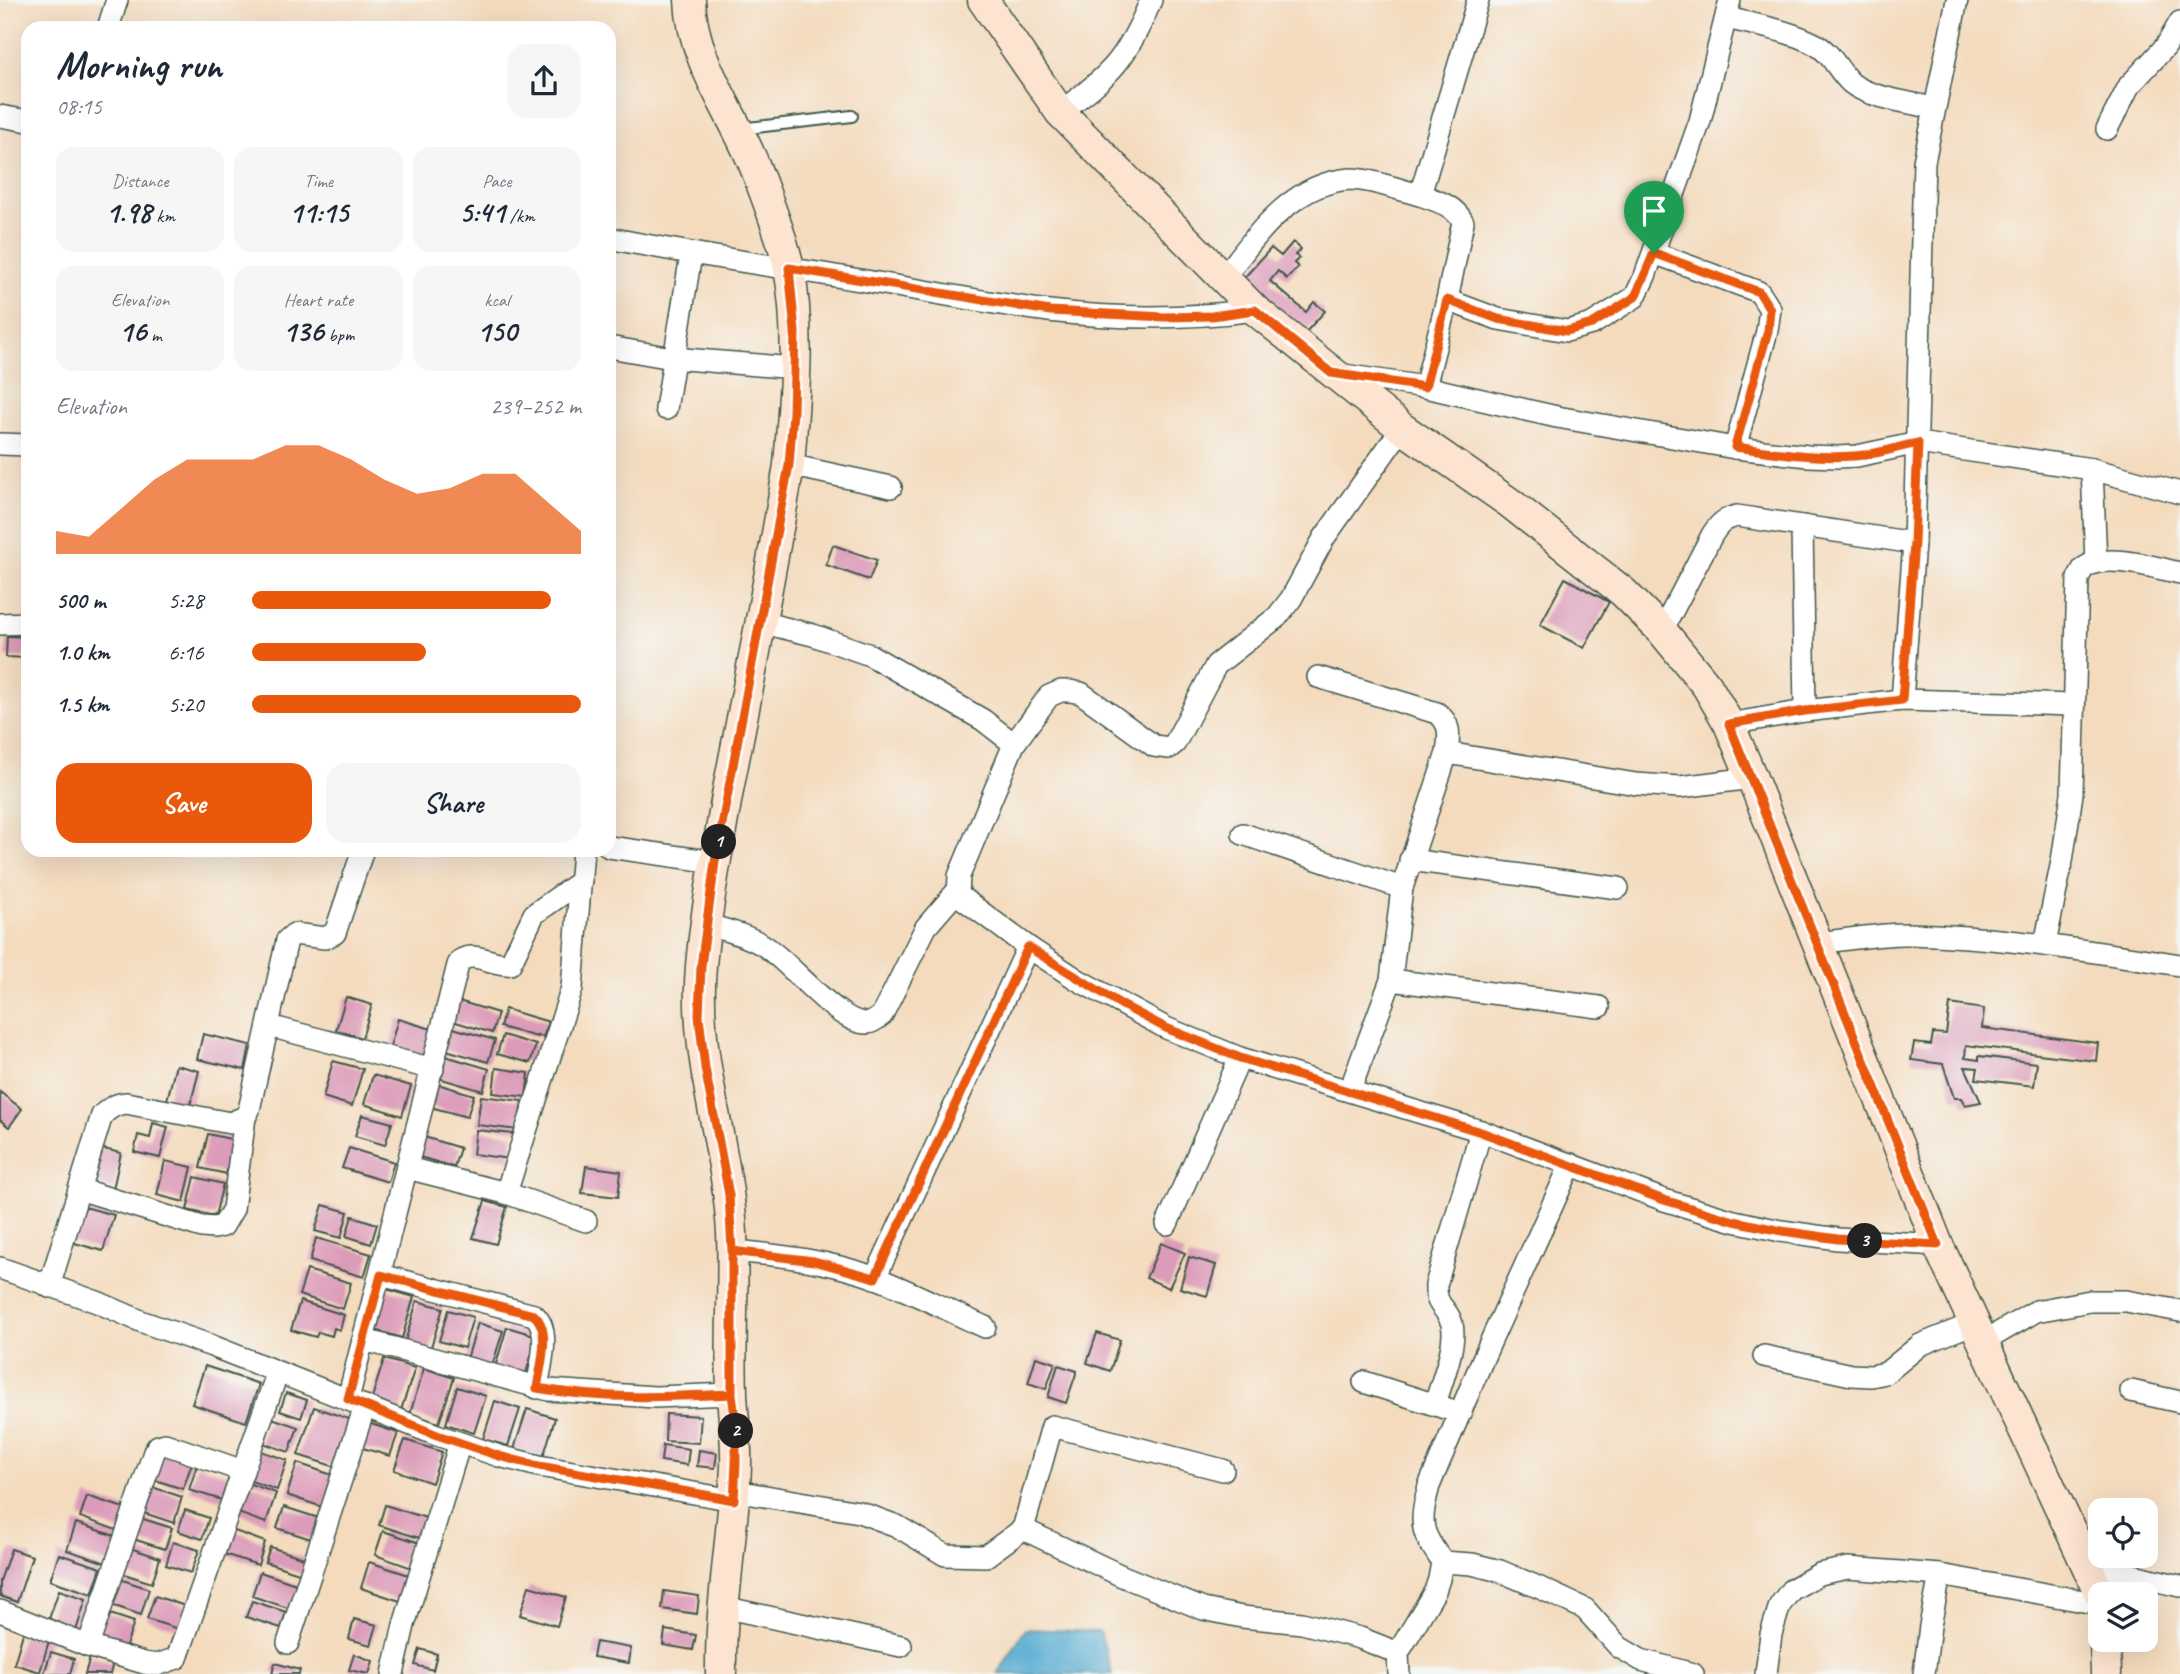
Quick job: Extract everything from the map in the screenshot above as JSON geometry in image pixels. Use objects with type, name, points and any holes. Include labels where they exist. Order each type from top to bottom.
[{"type":"main road","points":[[690,0],[692,28],[701,55],[754,166],[789,268],[795,332],[789,465],[715,862],[701,966],[699,1016],[709,1098],[729,1195],[732,1251],[732,1394],[736,1425],[734,1496],[723,1607],[721,1674]]},
{"type":"main road","points":[[983,0],[1060,112],[1255,310],[1402,428],[1531,519],[1623,592],[1662,631],[1707,686],[1729,724],[1752,778],[1938,1245],[2095,1582]]},
{"type":"main road","points":[[2105,1652],[2106,1674]]},
{"type":"street","points":[[110,21],[117,0]]},
{"type":"street","points":[[1060,112],[1098,85],[1114,69],[1129,48],[1151,0]]},
{"type":"street","points":[[1420,195],[1478,0]]},
{"type":"street","points":[[1902,700],[1914,543],[1924,162],[1957,0]]},
{"type":"street","points":[[1447,300],[1508,322],[1567,331],[1592,324],[1635,297],[1654,253],[1700,121],[1729,9],[1827,51],[1853,85],[1933,108]]},
{"type":"street","points":[[2107,129],[2129,86],[2166,46],[2180,22]]},
{"type":"street","points":[[0,116],[21,120]]},
{"type":"street","points":[[1223,279],[1255,237],[1282,209],[1318,188],[1338,181],[1354,179],[1420,195],[1450,206],[1463,222],[1425,387]]},
{"type":"street","points":[[616,239],[691,255],[789,268],[1050,311],[1164,317],[1212,316],[1255,310]]},
{"type":"street","points":[[1654,253],[1759,292],[1770,309],[1768,331],[1735,447]]},
{"type":"street","points":[[666,409],[691,255]]},
{"type":"street","points":[[616,348],[673,358],[795,368]]},
{"type":"street","points":[[1331,373],[1425,387],[1557,417],[1735,447],[1838,457],[1857,456],[1918,443],[2092,469],[2180,493]]},
{"type":"street","points":[[707,925],[741,934],[763,945],[840,1013],[869,1023],[882,1015],[926,927],[957,891],[959,876],[1014,744],[1049,696],[1061,691],[1081,693],[1154,746],[1169,748],[1175,743],[1216,666],[1277,617],[1290,600],[1332,526],[1402,428]]},
{"type":"street","points":[[0,444],[21,445]]},
{"type":"street","points":[[789,465],[891,487]]},
{"type":"street","points":[[2092,469],[2095,562]]},
{"type":"street","points":[[1662,631],[1719,524],[1728,518],[1737,516],[1914,543]]},
{"type":"street","points":[[1802,526],[1805,711]]},
{"type":"street","points":[[2045,944],[2072,794],[2078,578],[2083,569],[2095,562],[2137,564],[2180,573]]},
{"type":"street","points":[[760,622],[813,635],[870,654],[983,720],[1014,744]]},
{"type":"street","points":[[0,625],[21,624]]},
{"type":"street","points":[[1318,677],[1437,713],[1449,727],[1447,753],[1402,888],[1391,980],[1350,1090]]},
{"type":"street","points":[[1729,724],[1805,711],[1902,700],[2073,705]]},
{"type":"street","points":[[1447,753],[1636,784],[1680,786],[1752,778]]},
{"type":"street","points":[[1243,834],[1402,888]]},
{"type":"street","points":[[616,848],[715,862]]},
{"type":"street","points":[[79,1189],[202,1227],[223,1226],[233,1209],[245,1117],[269,1026],[287,940],[294,934],[325,938],[335,933],[361,857]]},
{"type":"street","points":[[506,1193],[570,996],[583,857]]},
{"type":"street","points":[[1410,860],[1618,888]]},
{"type":"street","points":[[288,1643],[356,1402],[364,1340],[461,960],[470,956],[510,964],[534,914],[581,881]]},
{"type":"street","points":[[957,891],[964,900],[1028,947],[1122,1005],[1166,1028],[1240,1058],[1481,1132],[1664,1200],[1758,1226],[1838,1239],[1938,1245]]},
{"type":"street","points":[[1816,943],[1904,934],[1987,938],[2180,965]]},
{"type":"street","points":[[875,1278],[1028,947]]},
{"type":"street","points":[[1391,980],[1599,1007]]},
{"type":"street","points":[[269,1026],[433,1069]]},
{"type":"street","points":[[1167,1224],[1240,1058]]},
{"type":"street","points":[[49,1287],[102,1115],[116,1104],[126,1103],[220,1122],[230,1123],[245,1117]]},
{"type":"street","points":[[1435,1404],[1453,1340],[1452,1324],[1437,1302],[1436,1285],[1481,1132]]},
{"type":"street","points":[[1399,1674],[1398,1653],[1434,1591],[1442,1562],[1425,1536],[1423,1507],[1429,1486],[1571,1164]]},
{"type":"street","points":[[407,1168],[506,1193],[586,1221]]},
{"type":"street","points":[[732,1251],[814,1261],[875,1278],[985,1327]]},
{"type":"street","points":[[0,1268],[97,1302],[460,1443],[539,1466],[859,1512],[897,1526],[945,1555],[986,1556],[1023,1529],[1052,1426],[1223,1470]]},
{"type":"street","points":[[381,1275],[534,1315],[542,1326],[543,1337],[537,1388]]},
{"type":"street","points":[[1764,1356],[1851,1375],[1871,1376],[1885,1373],[1920,1345],[1979,1333],[2036,1311],[2090,1301],[2126,1301],[2180,1311]]},
{"type":"street","points":[[364,1340],[537,1388],[655,1398],[732,1394]]},
{"type":"street","points":[[0,1611],[88,1646],[157,1665],[177,1657],[277,1374]]},
{"type":"street","points":[[1364,1382],[1460,1414]]},
{"type":"street","points":[[2131,1391],[2180,1402]]},
{"type":"street","points":[[393,1674],[404,1625],[460,1443]]},
{"type":"street","points":[[88,1646],[154,1451],[158,1446],[165,1444],[243,1471]]},
{"type":"street","points":[[1023,1529],[1122,1576],[1203,1609],[1242,1617],[1302,1623],[1360,1638],[1398,1653]]},
{"type":"street","points":[[1442,1562],[1472,1564],[1500,1571],[1540,1588],[1585,1609],[1619,1647],[1641,1660],[1693,1674]]},
{"type":"street","points":[[2087,1564],[2180,1586]]},
{"type":"street","points":[[1766,1674],[1771,1634],[1780,1605],[1791,1590],[1819,1574],[1848,1568],[1940,1575],[2088,1602]]},
{"type":"street","points":[[1924,1674],[1940,1575]]},
{"type":"street","points":[[723,1607],[901,1646]]},
{"type":"lane","points":[[737,130],[852,116]]},
{"type":"water","points":[[1025,1629],[1100,1632],[1112,1674],[998,1674]]},
{"type":"building","points":[[1293,242],[1301,249],[1295,255],[1299,258],[1294,263],[1298,267],[1287,279],[1278,271],[1270,281],[1306,312],[1314,302],[1325,311],[1305,333],[1243,279],[1271,248],[1281,256]]},
{"type":"building","points":[[833,545],[877,560],[869,580],[826,565]]},
{"type":"building","points":[[1565,578],[1609,602],[1584,648],[1540,625]]},
{"type":"building","points":[[7,636],[21,637],[21,658],[6,657]]},
{"type":"building","points":[[346,997],[372,1005],[362,1038],[336,1030]]},
{"type":"building","points":[[452,999],[498,1013],[492,1033],[446,1019]]},
{"type":"building","points":[[1950,1004],[1984,1009],[1982,1028],[2098,1043],[2096,1061],[1966,1045],[1965,1058],[1979,1060],[1979,1056],[2037,1063],[2034,1086],[1976,1079],[1978,1068],[1965,1067],[1981,1102],[1965,1105],[1961,1098],[1954,1098],[1943,1064],[1911,1060],[1914,1043],[1931,1045],[1933,1033],[1946,1034]]},
{"type":"building","points":[[505,1009],[549,1022],[543,1037],[500,1027]]},
{"type":"building","points":[[398,1019],[435,1030],[426,1061],[389,1050]]},
{"type":"building","points":[[446,1026],[495,1040],[488,1062],[439,1048]]},
{"type":"building","points":[[203,1034],[250,1045],[245,1070],[197,1059]]},
{"type":"building","points":[[503,1035],[536,1045],[530,1063],[497,1054]]},
{"type":"building","points":[[442,1055],[489,1069],[483,1091],[435,1077]]},
{"type":"building","points":[[333,1061],[363,1069],[352,1106],[323,1097]]},
{"type":"building","points":[[176,1065],[199,1071],[189,1110],[166,1104]]},
{"type":"building","points":[[496,1068],[529,1073],[526,1097],[493,1093]]},
{"type":"building","points":[[373,1075],[411,1086],[402,1116],[364,1104]]},
{"type":"building","points":[[434,1083],[474,1095],[467,1117],[427,1106]]},
{"type":"building","points":[[0,1092],[22,1109],[9,1127],[0,1120]]},
{"type":"building","points":[[481,1096],[522,1101],[518,1130],[477,1125]]},
{"type":"building","points":[[362,1115],[392,1123],[385,1145],[355,1136]]},
{"type":"building","points":[[153,1123],[168,1127],[160,1158],[134,1152],[138,1135],[150,1138]]},
{"type":"building","points":[[476,1130],[513,1134],[510,1159],[473,1154]]},
{"type":"building","points":[[208,1134],[235,1140],[227,1174],[200,1168]]},
{"type":"building","points":[[421,1136],[460,1148],[454,1167],[416,1156]]},
{"type":"building","points":[[99,1148],[121,1153],[113,1189],[90,1184]]},
{"type":"building","points":[[349,1148],[394,1162],[388,1182],[342,1168]]},
{"type":"building","points":[[165,1161],[192,1167],[184,1202],[157,1195]]},
{"type":"building","points":[[586,1166],[621,1171],[618,1197],[582,1193]]},
{"type":"building","points":[[195,1177],[223,1184],[215,1216],[187,1210]]},
{"type":"building","points":[[485,1201],[507,1207],[496,1244],[473,1238]]},
{"type":"building","points":[[323,1205],[348,1212],[341,1238],[315,1231]]},
{"type":"building","points":[[81,1206],[114,1215],[103,1251],[71,1242]]},
{"type":"building","points":[[352,1216],[377,1224],[371,1244],[346,1236]]},
{"type":"building","points":[[316,1238],[371,1254],[364,1277],[310,1261]]},
{"type":"building","points":[[1161,1243],[1185,1253],[1169,1288],[1146,1278]]},
{"type":"building","points":[[1189,1257],[1216,1265],[1207,1296],[1180,1288]]},
{"type":"building","points":[[307,1270],[351,1283],[343,1309],[299,1295]]},
{"type":"building","points":[[383,1288],[414,1297],[402,1338],[371,1329]]},
{"type":"building","points":[[300,1301],[344,1315],[340,1330],[334,1328],[332,1336],[318,1332],[316,1337],[291,1330]]},
{"type":"building","points":[[417,1301],[443,1308],[430,1350],[405,1342]]},
{"type":"building","points":[[448,1310],[473,1317],[464,1348],[439,1341]]},
{"type":"building","points":[[478,1323],[503,1331],[491,1369],[466,1362]]},
{"type":"building","points":[[507,1327],[537,1336],[524,1380],[494,1371]]},
{"type":"building","points":[[1097,1333],[1120,1340],[1110,1371],[1087,1363]]},
{"type":"building","points":[[1036,1357],[1055,1363],[1046,1389],[1028,1383]]},
{"type":"building","points":[[384,1359],[415,1368],[401,1410],[371,1401]]},
{"type":"building","points":[[1058,1365],[1077,1371],[1066,1403],[1048,1397]]},
{"type":"building","points":[[205,1366],[259,1384],[246,1422],[192,1404]]},
{"type":"building","points":[[424,1368],[454,1378],[439,1423],[410,1414]]},
{"type":"building","points":[[457,1387],[486,1396],[474,1433],[446,1424]]},
{"type":"building","points":[[286,1393],[307,1400],[301,1418],[280,1411]]},
{"type":"building","points":[[495,1401],[520,1409],[508,1446],[483,1439]]},
{"type":"building","points":[[314,1407],[355,1421],[339,1468],[298,1455]]},
{"type":"building","points":[[527,1409],[555,1418],[543,1458],[514,1449]]},
{"type":"building","points":[[666,1414],[701,1416],[699,1443],[665,1441]]},
{"type":"building","points":[[269,1417],[298,1427],[289,1452],[260,1442]]},
{"type":"building","points":[[365,1422],[398,1433],[390,1456],[356,1446]]},
{"type":"building","points":[[405,1440],[442,1452],[432,1483],[394,1470]]},
{"type":"building","points":[[663,1445],[689,1449],[687,1465],[661,1461]]},
{"type":"building","points":[[258,1450],[287,1460],[277,1490],[248,1480]]},
{"type":"building","points":[[699,1450],[717,1453],[715,1468],[697,1466]]},
{"type":"building","points":[[160,1453],[192,1463],[183,1489],[152,1479]]},
{"type":"building","points":[[297,1463],[335,1476],[325,1508],[287,1495]]},
{"type":"building","points":[[197,1465],[230,1476],[222,1500],[189,1490]]},
{"type":"building","points":[[245,1482],[276,1493],[266,1523],[235,1512]]},
{"type":"building","points":[[149,1486],[182,1497],[174,1523],[141,1512]]},
{"type":"building","points":[[87,1496],[130,1510],[122,1532],[80,1517]]},
{"type":"building","points":[[385,1505],[426,1518],[419,1538],[379,1525]]},
{"type":"building","points":[[284,1507],[325,1520],[317,1541],[277,1528]]},
{"type":"building","points":[[185,1510],[209,1518],[202,1539],[178,1531]]},
{"type":"building","points":[[140,1518],[172,1528],[165,1549],[133,1539]]},
{"type":"building","points":[[76,1523],[118,1537],[109,1564],[67,1550]]},
{"type":"building","points":[[229,1529],[265,1542],[258,1565],[221,1553]]},
{"type":"building","points":[[383,1531],[420,1543],[412,1568],[375,1555]]},
{"type":"building","points":[[173,1542],[199,1550],[191,1573],[166,1565]]},
{"type":"building","points":[[270,1547],[307,1559],[302,1574],[265,1562]]},
{"type":"building","points":[[130,1548],[160,1558],[152,1583],[121,1573]]},
{"type":"building","points":[[11,1549],[32,1556],[17,1602],[0,1596],[0,1581]]},
{"type":"building","points":[[59,1554],[101,1568],[92,1594],[50,1580]]},
{"type":"building","points":[[369,1562],[412,1576],[403,1602],[361,1588]]},
{"type":"building","points":[[260,1572],[299,1585],[291,1609],[252,1596]]},
{"type":"building","points":[[117,1578],[149,1589],[141,1615],[109,1604]]},
{"type":"building","points":[[529,1586],[566,1597],[557,1626],[520,1615]]},
{"type":"building","points":[[59,1590],[86,1599],[76,1631],[48,1622]]},
{"type":"building","points":[[664,1591],[699,1596],[697,1614],[662,1609]]},
{"type":"building","points":[[155,1596],[185,1606],[178,1629],[147,1619]]},
{"type":"building","points":[[252,1601],[286,1612],[281,1628],[246,1617]]},
{"type":"building","points":[[104,1612],[134,1622],[124,1652],[94,1642]]},
{"type":"building","points":[[354,1619],[377,1625],[371,1645],[349,1639]]},
{"type":"building","points":[[24,1630],[50,1637],[40,1672],[14,1664]]},
{"type":"building","points":[[665,1630],[696,1635],[693,1650],[663,1645]]},
{"type":"building","points":[[596,1642],[631,1648],[629,1663],[593,1657]]},
{"type":"building","points":[[420,1649],[437,1654],[433,1670],[415,1665]]},
{"type":"building","points":[[51,1652],[74,1659],[70,1674],[44,1674]]},
{"type":"building","points":[[354,1654],[373,1661],[369,1674],[349,1670]]},
{"type":"building","points":[[90,1657],[113,1663],[110,1674],[85,1674]]},
{"type":"building","points":[[275,1663],[300,1670],[299,1674],[272,1674]]},
{"type":"route","points":[[1654,253],[1635,297],[1592,324],[1567,331],[1498,319],[1447,300],[1425,387],[1331,373],[1255,310],[1212,316],[1164,317],[1050,311],[789,268],[795,332],[789,465],[715,862],[701,966],[699,1016],[705,1068],[729,1195],[732,1251],[732,1394],[655,1398],[537,1388],[543,1337],[540,1320],[534,1315],[381,1275],[348,1399],[437,1435],[499,1456],[539,1466],[734,1500],[736,1425],[732,1394],[733,1331],[732,1251],[814,1261],[875,1278],[1028,947],[1122,1005],[1166,1028],[1240,1058],[1350,1090],[1526,1147],[1664,1200],[1734,1221],[1782,1231],[1838,1239],[1938,1245],[1729,724],[1805,711],[1902,700],[1914,543],[1918,443],[1857,456],[1838,457],[1735,447],[1768,331],[1770,309],[1759,292],[1654,253]]}]
